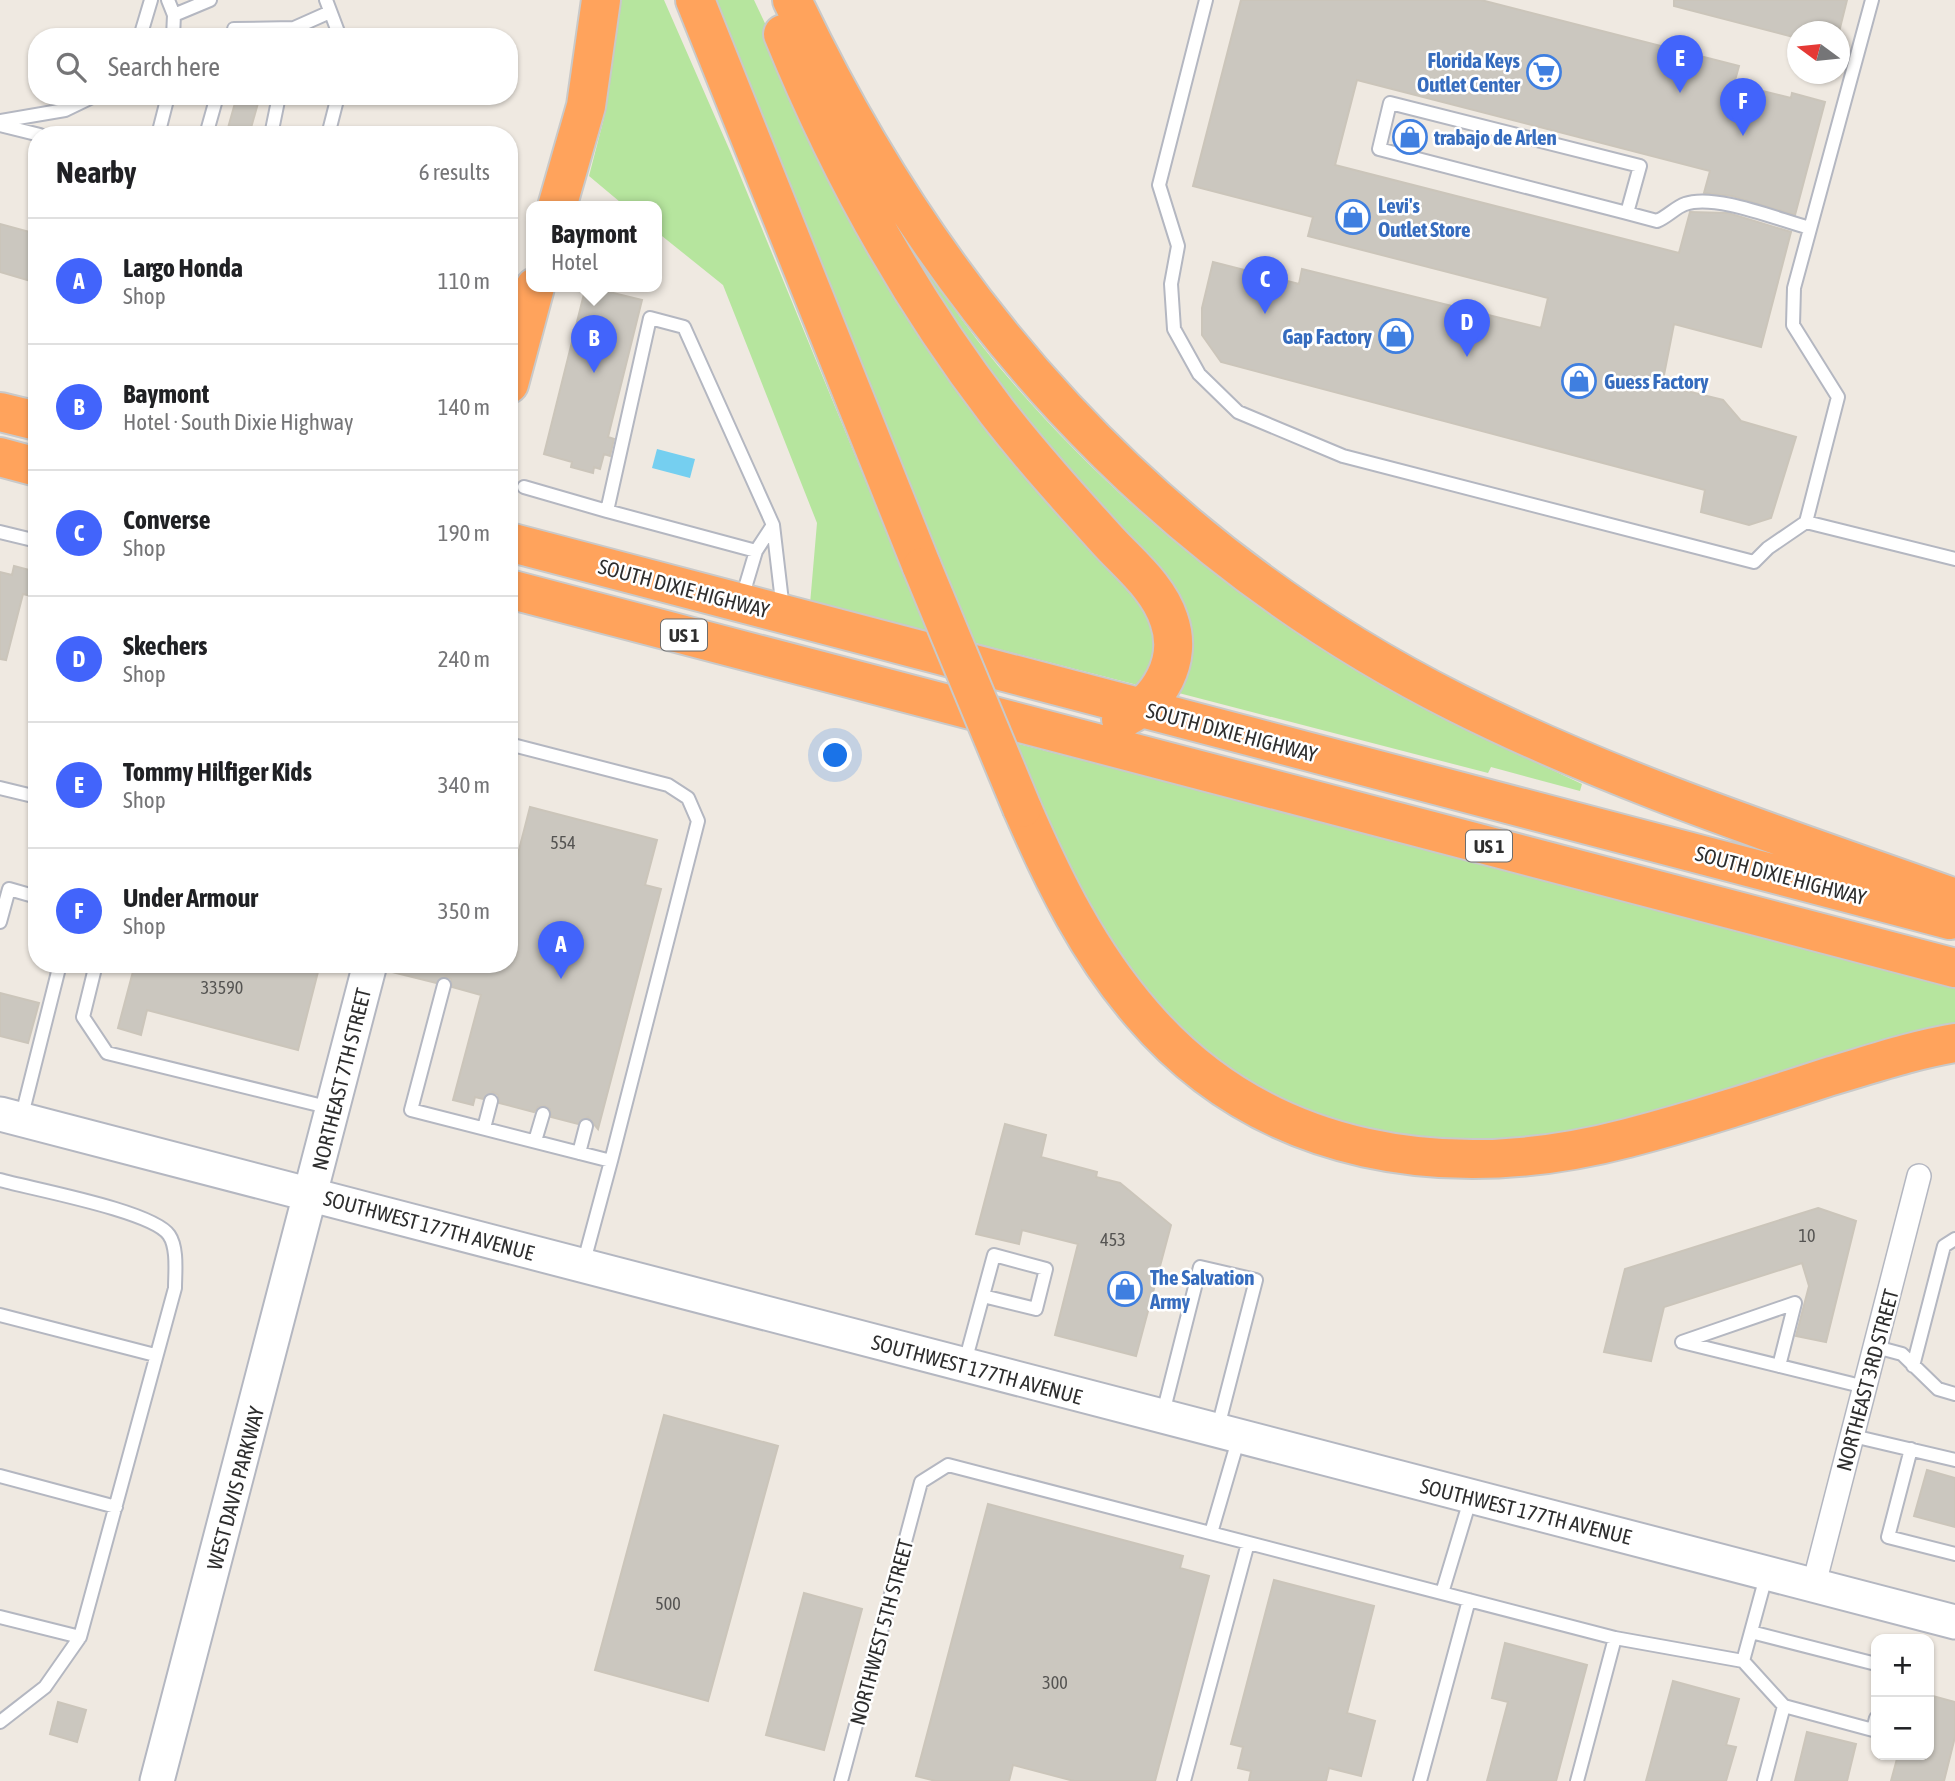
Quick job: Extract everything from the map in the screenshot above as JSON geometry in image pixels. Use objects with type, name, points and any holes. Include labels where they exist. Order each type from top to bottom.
[{"type":"highway","points":[[558,201],[589,93],[601,0]]},
{"type":"highway","points":[[695,0],[922,567],[1053,878],[1087,939],[1122,990],[1164,1038],[1205,1074],[1247,1101],[1299,1127],[1357,1147],[1440,1160],[1496,1160],[1560,1152],[1638,1135],[1897,1056],[1955,1043]]},
{"type":"highway","points":[[769,0],[841,164],[929,316],[963,366],[1041,466],[1164,605],[1173,632],[1172,659],[1161,686],[1141,708],[1112,722],[1097,725],[1023,723]]},
{"type":"highway","points":[[792,0],[869,147],[910,214],[1003,341],[1107,456],[1226,559],[1355,647],[1423,686],[1505,727],[1591,765],[1709,810],[1955,898]]},
{"type":"highway","points":[[518,350],[534,292]]},
{"type":"highway","points":[[0,457],[28,465]]},
{"type":"highway","name":"SOUTH DIXIE HIGHWAY","points":[[518,544],[1955,921]]},
{"type":"highway","name":"US 1","points":[[518,591],[1955,968]]},
{"type":"main road","name":"NORTHEAST 7TH STREET","points":[[312,1194],[368,973]]},
{"type":"main road","name":"SOUTHWEST 177TH AVENUE","points":[[10,1117],[1471,1497],[1768,1573],[1953,1616]]},
{"type":"main road","name":"WEST DAVIS PARKWAY","points":[[157,1781],[312,1194]]},
{"type":"street","name":"NORTHEAST 3RD STREET","points":[[1814,1584],[1920,1176]]},
{"type":"lane","points":[[143,28],[151,0]]},
{"type":"lane","points":[[169,0],[174,15],[173,28]]},
{"type":"lane","points":[[174,15],[211,0]]},
{"type":"lane","points":[[1206,0],[1159,185],[1178,246],[1171,284],[1174,329],[1199,373],[1238,412],[1343,456],[1754,562],[1768,548],[1806,522],[1838,397],[1793,325],[1794,288],[1872,0]]},
{"type":"lane","points":[[298,28],[328,6],[337,28]]},
{"type":"lane","points":[[1627,213],[1640,166],[1390,103],[1379,149],[1657,221],[1684,204],[1701,201],[1723,204],[1810,228]]},
{"type":"lane","points":[[0,123],[65,110],[75,105]]},
{"type":"lane","points":[[160,126],[166,105]]},
{"type":"lane","points":[[208,126],[214,105]]},
{"type":"lane","points":[[273,126],[277,105]]},
{"type":"lane","points":[[330,126],[336,105]]},
{"type":"lane","points":[[0,123],[28,131]]},
{"type":"lane","points":[[607,511],[650,318],[684,327],[773,526],[783,614]]},
{"type":"lane","points":[[524,487],[756,551]]},
{"type":"lane","points":[[1806,522],[1955,559]]},
{"type":"lane","points":[[740,602],[756,551],[773,526]]},
{"type":"lane","points":[[0,532],[28,539]]},
{"type":"lane","points":[[518,746],[668,785],[688,798],[698,821],[583,1266]]},
{"type":"lane","points":[[0,788],[28,795]]},
{"type":"lane","points":[[0,922],[9,890],[28,895]]},
{"type":"lane","points":[[10,1117],[57,973]]},
{"type":"lane","points":[[94,973],[83,1017],[107,1053],[333,1108]]},
{"type":"lane","points":[[444,985],[411,1110],[611,1161]]},
{"type":"lane","points":[[484,1128],[491,1101]]},
{"type":"lane","points":[[535,1142],[543,1115]]},
{"type":"lane","points":[[579,1153],[586,1126]]},
{"type":"lane","points":[[0,1180],[148,1219],[169,1235],[174,1256],[175,1288],[80,1637],[45,1687],[0,1722]]},
{"type":"lane","points":[[1913,1366],[1944,1246],[1955,1239]]},
{"type":"lane","points":[[964,1366],[994,1255],[1046,1269],[1036,1309],[983,1296]]},
{"type":"lane","points":[[1162,1417],[1200,1267],[1256,1280],[1211,1533],[1615,1638],[1743,1661],[1784,1706],[1871,1729]]},
{"type":"lane","points":[[1779,1366],[1795,1303],[1682,1342],[1779,1366],[1865,1387]]},
{"type":"lane","points":[[0,1315],[155,1355]]},
{"type":"lane","points":[[1876,1347],[1902,1354],[1938,1389],[1955,1394]]},
{"type":"lane","points":[[1853,1436],[1955,1460]]},
{"type":"lane","points":[[1911,1449],[1888,1537],[1955,1554]]},
{"type":"lane","name":"NORTHWEST 5TH STREET","points":[[841,1781],[921,1482],[948,1465],[1211,1533]]},
{"type":"lane","points":[[0,1476],[116,1507]]},
{"type":"lane","points":[[1442,1593],[1471,1497]]},
{"type":"lane","points":[[1184,1781],[1248,1543]]},
{"type":"lane","points":[[1743,1661],[1768,1573]]},
{"type":"lane","points":[[1420,1781],[1469,1600]]},
{"type":"lane","points":[[0,1617],[80,1637]]},
{"type":"lane","points":[[1751,1632],[1871,1663]]},
{"type":"lane","points":[[1577,1781],[1615,1638]]},
{"type":"lane","points":[[1764,1781],[1784,1706]]},
{"type":"green space","points":[[618,0],[664,0],[730,151],[928,633],[810,604],[817,523],[723,285],[662,236],[662,201],[619,201],[589,176],[604,118]]},
{"type":"green space","points":[[714,0],[754,0],[815,130],[1162,625],[1149,688],[971,642]]},
{"type":"green space","points":[[880,197],[952,306],[1017,388],[1102,477],[1148,518],[1245,596],[1295,631],[1375,680],[1433,711],[1582,784],[1580,791],[1491,767],[1488,773],[1171,691],[1179,680],[1098,511],[947,318]]},
{"type":"green space","points":[[1011,742],[1955,984],[1955,1034],[1624,1129],[1437,1149],[1288,1110],[1182,1038],[1097,926]]},
{"type":"water","points":[[657,449],[695,459],[690,478],[652,468]]},
{"type":"building","points":[[1241,0],[1481,0],[1739,66],[1734,84],[1791,98],[1792,93],[1825,102],[1795,215],[1732,196],[1704,193],[1710,171],[1357,80],[1335,165],[1679,253],[1690,212],[1728,213],[1791,232],[1761,347],[1674,324],[1662,385],[1723,400],[1741,421],[1796,437],[1771,518],[1749,525],[1701,512],[1705,490],[1221,362],[1202,335],[1202,308],[1213,262],[1299,284],[1302,269],[1541,328],[1548,298],[1308,236],[1313,217],[1193,186]]},
{"type":"building","points":[[1674,0],[1847,0],[1842,21],[1787,21],[1787,35],[1674,6]]},
{"type":"building","points":[[234,105],[257,105],[252,126],[229,126]]},
{"type":"building","points":[[0,224],[28,232],[28,280],[0,272]]},
{"type":"building","points":[[600,292],[609,292],[642,300],[608,437],[614,439],[610,456],[604,454],[600,469],[594,467],[593,473],[571,467],[572,462],[544,454],[584,294],[599,297]]},
{"type":"building","points":[[14,566],[28,570],[28,595],[23,594],[6,660],[0,659],[0,572],[12,575]]},
{"type":"building","points":[[530,807],[657,840],[645,885],[661,889],[598,1129],[588,1117],[578,1124],[551,1117],[550,1109],[545,1106],[538,1107],[534,1112],[499,1103],[498,1095],[493,1092],[483,1099],[475,1097],[473,1105],[453,1100],[481,995],[452,987],[451,979],[446,976],[436,983],[396,973],[518,973],[518,854]]},
{"type":"building","points":[[133,973],[318,973],[298,1050],[147,1010],[141,1035],[118,1028]]},
{"type":"building","points":[[0,993],[39,1003],[28,1043],[0,1036]]},
{"type":"building","points":[[1005,1124],[1046,1135],[1041,1157],[1097,1172],[1096,1177],[1120,1183],[1171,1225],[1136,1356],[1055,1335],[1078,1244],[1022,1230],[1019,1244],[976,1234]]},
{"type":"building","points":[[1818,1208],[1856,1221],[1826,1342],[1796,1336],[1809,1286],[1802,1263],[1664,1307],[1651,1361],[1604,1352],[1625,1269]]},
{"type":"building","points":[[664,1415],[778,1446],[708,1701],[595,1670]]},
{"type":"building","points":[[1927,1470],[1955,1478],[1955,1527],[1914,1516]]},
{"type":"building","points":[[988,1504],[1183,1556],[1180,1568],[1209,1576],[1155,1781],[1074,1781],[1013,1765],[1009,1781],[936,1781],[916,1776]]},
{"type":"building","points":[[1274,1580],[1374,1606],[1347,1713],[1375,1721],[1361,1776],[1329,1768],[1326,1781],[1249,1781],[1251,1771],[1238,1768],[1243,1747],[1231,1744]]},
{"type":"building","points":[[804,1593],[862,1609],[824,1750],[766,1735]]},
{"type":"building","points":[[1505,1643],[1587,1665],[1556,1781],[1487,1781],[1508,1702],[1492,1698]]},
{"type":"building","points":[[1673,1681],[1739,1699],[1726,1745],[1736,1747],[1726,1781],[1646,1781]]},
{"type":"building","points":[[1934,1696],[1955,1702],[1955,1737],[1944,1781],[1891,1781],[1897,1760],[1934,1760]]},
{"type":"building","points":[[58,1702],[86,1710],[77,1742],[50,1734]]},
{"type":"building","points":[[1807,1732],[1856,1744],[1847,1781],[1795,1781]]},
{"type":"place","name":"Florida Keys Outlet Center","points":[[1544,72]]},
{"type":"place","name":"Tommy Hilfiger Kids","points":[[1680,93]]},
{"type":"place","name":"Under Armour","points":[[1743,136]]},
{"type":"place","name":"trabajo de Arlen","points":[[1410,137]]},
{"type":"place","name":"Levi's Outlet Store","points":[[1353,217]]},
{"type":"place","name":"Converse","points":[[1265,314]]},
{"type":"place","name":"Gap Factory","points":[[1396,336]]},
{"type":"place","name":"Skechers","points":[[1467,357]]},
{"type":"place","name":"Baymont","points":[[594,373]]},
{"type":"place","name":"Guess Factory","points":[[1579,381]]},
{"type":"place","name":"Largo Honda","points":[[561,979]]},
{"type":"place","name":"The Salvation Army","points":[[1125,1289]]}]
